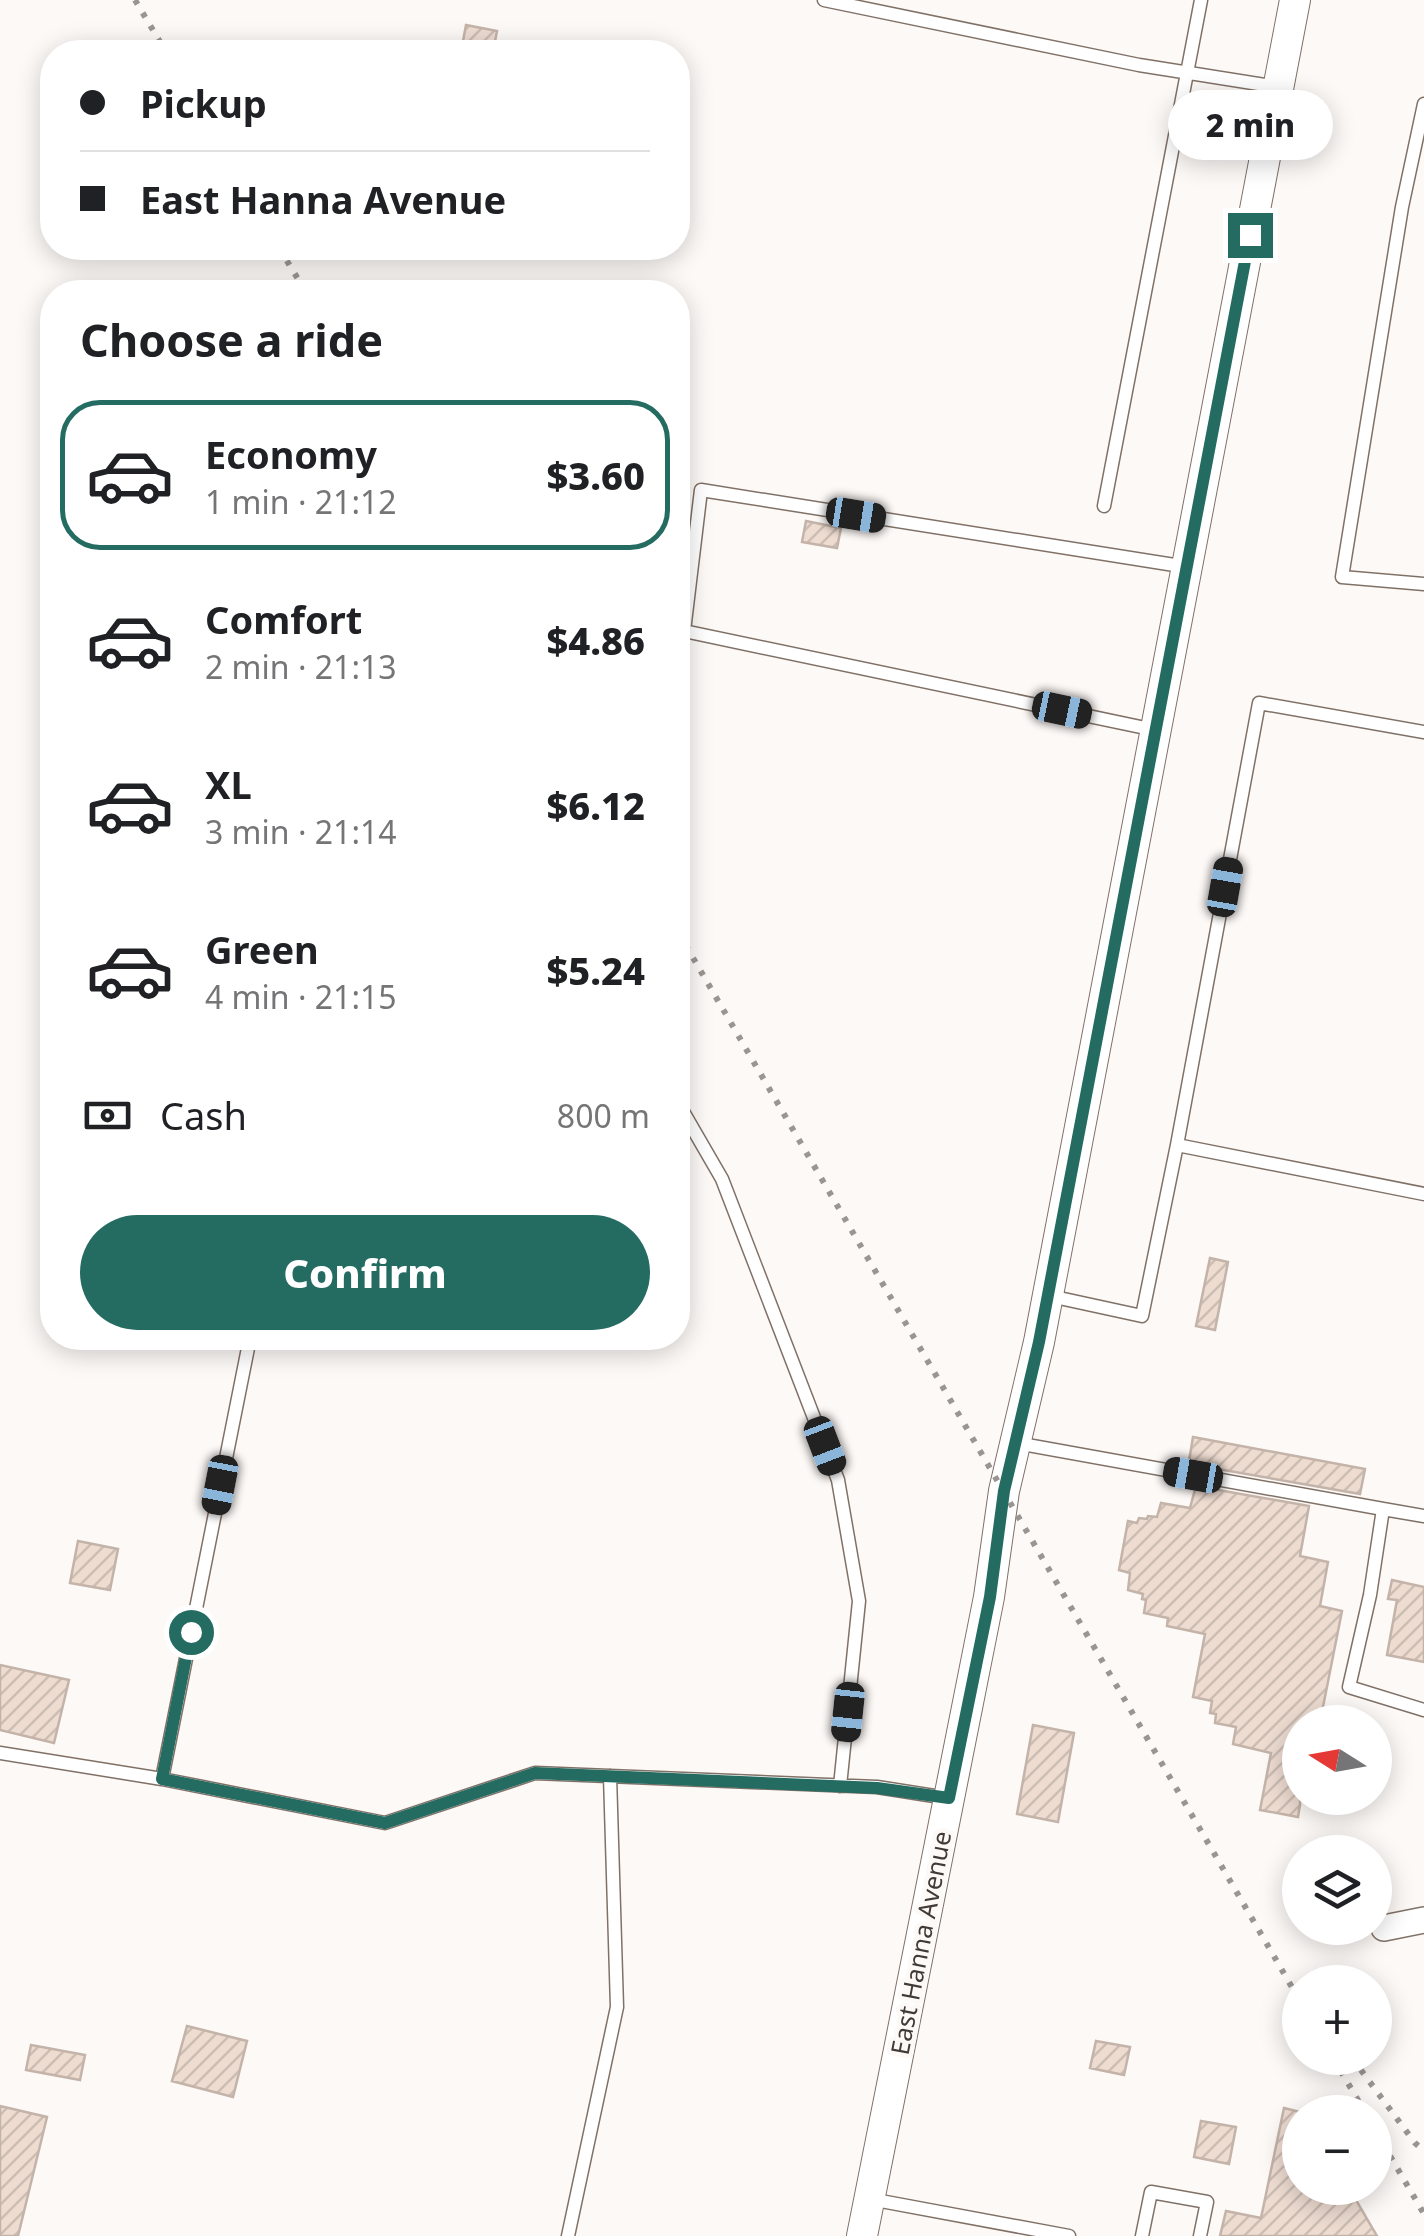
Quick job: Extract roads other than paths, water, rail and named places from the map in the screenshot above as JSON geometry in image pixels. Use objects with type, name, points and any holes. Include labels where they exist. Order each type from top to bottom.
[{"type":"street","name":"East Hanna Avenue","points":[[862,2236],[990,1597],[1004,1491],[1048,1296],[1294,0]]},
{"type":"street","points":[[1392,1926],[1424,1920]]},
{"type":"lane","points":[[824,0],[1188,74],[1278,87]]},
{"type":"lane","points":[[1104,506],[1202,0]]},
{"type":"lane","points":[[1424,104],[1402,207],[1342,577],[1424,584]]},
{"type":"lane","points":[[690,581],[701,490],[1186,567]]},
{"type":"lane","points":[[690,632],[1156,730]]},
{"type":"lane","points":[[1048,1296],[1142,1316],[1259,703],[1424,732]]},
{"type":"lane","points":[[690,1124],[722,1180],[838,1480],[860,1601],[840,1786]]},
{"type":"lane","points":[[1177,1145],[1424,1194]]},
{"type":"lane","points":[[162,1779],[248,1350]]},
{"type":"lane","points":[[1015,1443],[1424,1516]]},
{"type":"lane","points":[[1383,1509],[1350,1687],[1424,1710]]},
{"type":"lane","points":[[0,1753],[162,1779],[385,1823],[535,1773],[877,1788],[949,1798]]},
{"type":"lane","points":[[568,2236],[617,2007],[610,1776]]},
{"type":"lane","points":[[1142,2236],[1152,2192],[1207,2202],[1200,2236]]},
{"type":"lane","points":[[870,2199],[1069,2236]]},
{"type":"railway","points":[[135,0],[159,40]]},
{"type":"railway","points":[[286,260],[299,280]]},
{"type":"railway","points":[[690,953],[1282,1970]]},
{"type":"railway","points":[[1343,2075],[1355,2095]]},
{"type":"railway","points":[[1365,2075],[1424,2151]]},
{"type":"railway","points":[[1392,2159],[1424,2214]]}]
